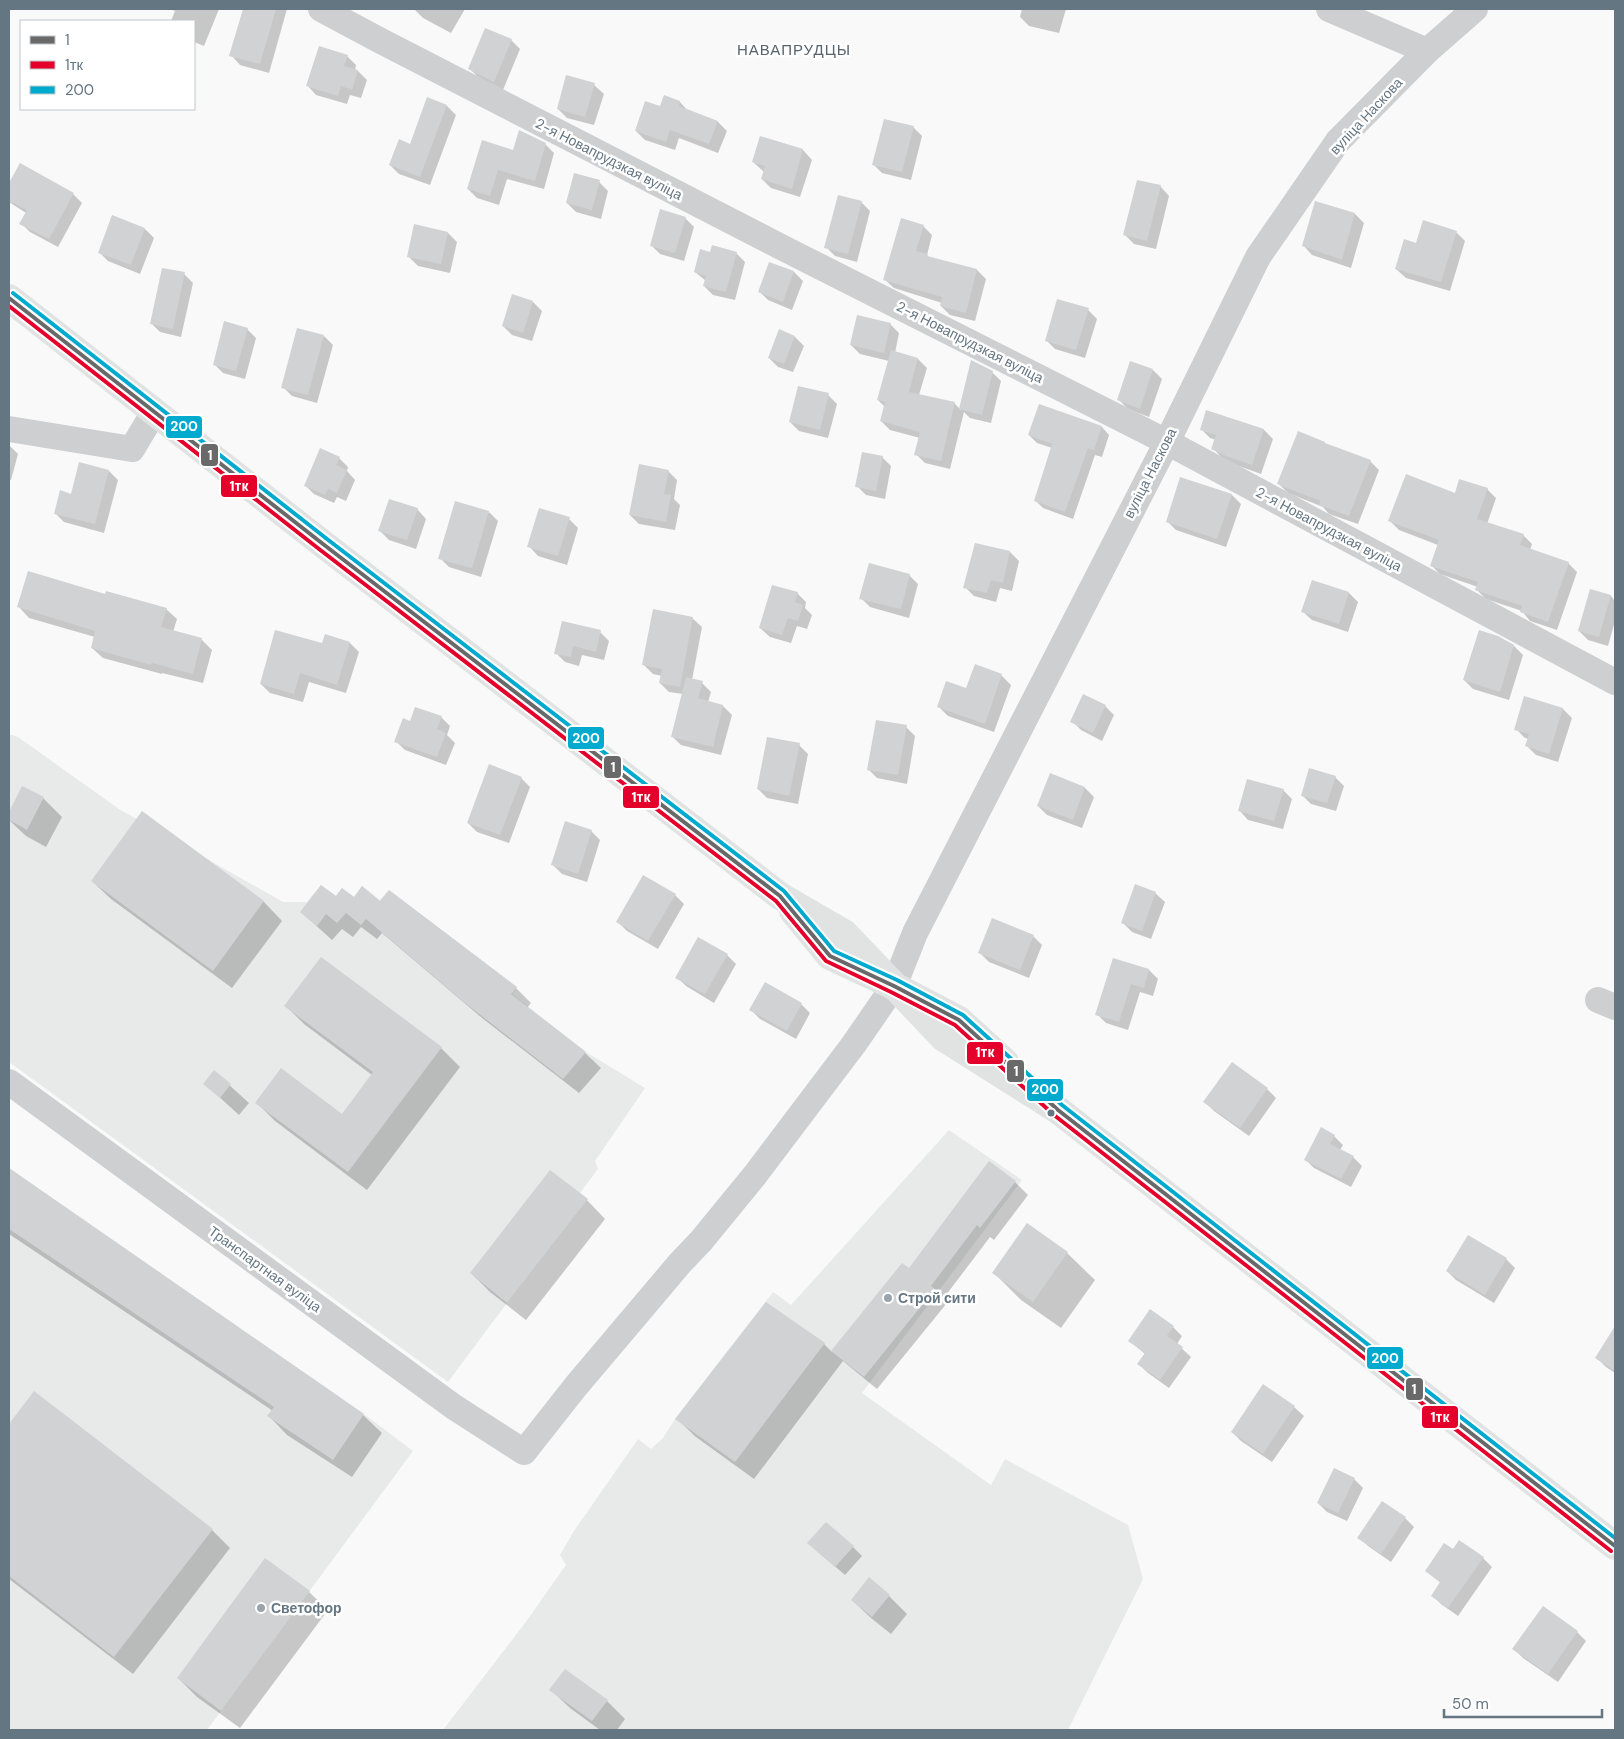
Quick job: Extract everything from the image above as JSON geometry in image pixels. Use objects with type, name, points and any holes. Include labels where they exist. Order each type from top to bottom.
[{"type":"main road","points":[[9,298],[323,544],[780,896],[844,933],[894,986],[959,1020],[1058,1110],[1615,1546]]},
{"type":"street","name":"2-я Новапрудзкая вуліца","points":[[321,9],[787,250],[1167,442],[1615,682]]},
{"type":"street","points":[[1329,9],[1427,51]]},
{"type":"street","name":"вуліца Наскова","points":[[524,1452],[576,1386],[680,1263],[701,1241],[755,1175],[854,1044],[894,986],[915,933],[1167,442],[1258,257],[1338,141],[1427,51],[1475,9]]},
{"type":"street","points":[[9,429],[132,449],[154,412]]},
{"type":"street","name":"Транспартная вуліца","points":[[9,1082],[454,1407],[524,1452]]},
{"type":"shaded area","points":[[9,734],[18,737],[119,809],[283,902],[307,902],[321,885],[336,896],[342,888],[354,897],[362,886],[380,900],[389,890],[517,987],[512,994],[586,1052],[645,1088],[595,1161],[598,1169],[580,1193],[588,1199],[448,1382],[9,1062]]},
{"type":"shaded area","points":[[949,1130],[1022,1180],[862,1393],[991,1485],[1005,1459],[1128,1525],[1143,1579],[1068,1730],[443,1730],[525,1623],[566,1565],[560,1555],[574,1531],[638,1439],[651,1449],[663,1438],[675,1419],[773,1292],[791,1305]]},
{"type":"shaded area","points":[[9,1168],[364,1414],[413,1451],[207,1730],[9,1730]]},
{"type":"building","points":[[243,9],[276,9],[260,64],[229,56]]},
{"type":"building","points":[[485,28],[512,39],[494,82],[468,69]]},
{"type":"building","points":[[319,46],[348,55],[344,66],[358,70],[352,90],[341,86],[338,96],[306,86]]},
{"type":"building","points":[[566,75],[595,83],[585,117],[557,109]]},
{"type":"building","points":[[664,95],[680,101],[679,106],[718,121],[709,144],[670,130],[666,142],[635,131],[645,101],[660,106]]},
{"type":"building","points":[[427,97],[447,105],[420,177],[389,165],[399,139],[410,144]]},
{"type":"building","points":[[884,119],[914,126],[902,172],[872,165]]},
{"type":"building","points":[[519,130],[546,143],[535,181],[498,170],[490,196],[467,189],[482,140],[513,150]]},
{"type":"building","points":[[760,136],[803,149],[792,189],[761,179],[765,166],[752,162]]},
{"type":"building","points":[[20,163],[74,193],[49,239],[19,224],[27,210],[9,201],[9,183]]},
{"type":"building","points":[[574,173],[600,180],[592,210],[566,203]]},
{"type":"building","points":[[1137,180],[1161,185],[1147,241],[1123,235]]},
{"type":"building","points":[[838,195],[862,201],[848,254],[824,248]]},
{"type":"building","points":[[1315,201],[1355,213],[1342,260],[1302,246]]},
{"type":"building","points":[[660,209],[686,217],[675,253],[650,246]]},
{"type":"building","points":[[112,215],[145,228],[131,265],[98,253]]},
{"type":"building","points":[[901,218],[924,225],[916,251],[928,254],[927,256],[977,269],[966,313],[940,306],[942,297],[883,280]]},
{"type":"building","points":[[1423,220],[1457,231],[1441,282],[1395,269],[1404,239],[1416,243]]},
{"type":"building","points":[[414,224],[448,232],[441,264],[407,257]]},
{"type":"building","points":[[712,245],[737,252],[726,292],[703,286],[706,276],[694,272],[700,249],[710,252]]},
{"type":"building","points":[[769,262],[794,271],[783,302],[758,292]]},
{"type":"building","points":[[162,268],[185,272],[173,329],[150,324]]},
{"type":"building","points":[[512,294],[533,301],[523,333],[502,326]]},
{"type":"building","points":[[1057,299],[1089,308],[1076,350],[1045,341]]},
{"type":"building","points":[[857,315],[891,323],[884,353],[850,345]]},
{"type":"building","points":[[224,321],[248,328],[236,371],[213,365]]},
{"type":"building","points":[[297,328],[324,335],[308,395],[281,388]]},
{"type":"building","points":[[779,329],[795,336],[784,364],[768,358]]},
{"type":"building","points":[[891,350],[918,358],[909,392],[955,402],[941,461],[914,455],[920,432],[880,421],[885,402],[877,400]]},
{"type":"building","points":[[971,360],[993,371],[982,415],[959,409]]},
{"type":"building","points":[[1130,361],[1153,369],[1140,409],[1117,400]]},
{"type":"building","points":[[798,386],[829,393],[820,430],[789,422]]},
{"type":"building","points":[[1039,404],[1102,426],[1094,450],[1088,448],[1065,512],[1034,501],[1052,444],[1028,435]]},
{"type":"building","points":[[1206,410],[1264,429],[1252,465],[1211,449],[1216,435],[1200,430]]},
{"type":"building","points":[[1298,431],[1371,460],[1349,516],[1319,505],[1320,501],[1277,484]]},
{"type":"building","points":[[320,448],[340,457],[336,465],[347,470],[337,493],[328,489],[325,495],[304,486]]},
{"type":"building","points":[[862,452],[883,456],[876,491],[855,487]]},
{"type":"building","points":[[79,462],[109,470],[95,524],[54,514],[60,490],[71,494]]},
{"type":"building","points":[[639,464],[669,470],[664,494],[671,495],[666,522],[629,515]]},
{"type":"building","points":[[1406,474],[1455,493],[1459,479],[1488,488],[1477,519],[1524,534],[1520,545],[1569,562],[1548,622],[1520,612],[1522,606],[1475,590],[1478,582],[1430,566],[1439,540],[1388,521]]},
{"type":"building","points":[[1180,477],[1232,494],[1217,539],[1166,522]]},
{"type":"building","points":[[389,499],[418,508],[407,540],[378,531]]},
{"type":"building","points":[[455,501],[489,511],[472,568],[438,559]]},
{"type":"building","points":[[539,508],[570,517],[558,556],[527,547]]},
{"type":"building","points":[[975,543],[1010,551],[1003,583],[991,580],[987,593],[963,588]]},
{"type":"building","points":[[869,563],[910,574],[901,609],[859,599]]},
{"type":"building","points":[[28,571],[105,594],[106,591],[167,608],[161,627],[202,638],[193,674],[152,663],[151,665],[91,648],[95,631],[17,607]]},
{"type":"building","points":[[1312,580],[1349,592],[1339,624],[1301,612]]},
{"type":"building","points":[[772,585],[798,592],[795,602],[803,605],[798,621],[788,618],[782,635],[759,628]]},
{"type":"building","points":[[1590,589],[1611,595],[1599,637],[1578,631]]},
{"type":"building","points":[[653,609],[693,617],[680,687],[659,683],[662,669],[642,665]]},
{"type":"building","points":[[562,621],[601,630],[596,652],[573,646],[571,657],[554,654]]},
{"type":"building","points":[[275,630],[322,643],[325,634],[350,642],[337,685],[300,673],[294,694],[260,684]]},
{"type":"building","points":[[1479,630],[1498,636],[1514,645],[1500,692],[1463,680]]},
{"type":"building","points":[[975,664],[1002,674],[985,724],[937,707],[946,681],[966,688]]},
{"type":"building","points":[[686,677],[703,681],[698,698],[723,705],[713,747],[671,737]]},
{"type":"building","points":[[1083,694],[1106,705],[1093,733],[1070,722]]},
{"type":"building","points":[[1524,696],[1563,708],[1549,754],[1525,746],[1529,734],[1514,730]]},
{"type":"building","points":[[415,707],[442,716],[437,729],[446,733],[437,757],[394,742],[403,718],[410,721]]},
{"type":"building","points":[[876,720],[907,725],[898,775],[867,770]]},
{"type":"building","points":[[767,737],[800,743],[789,796],[757,789]]},
{"type":"building","points":[[489,764],[522,777],[500,835],[467,823]]},
{"type":"building","points":[[1309,768],[1336,776],[1327,803],[1301,796]]},
{"type":"building","points":[[1050,773],[1085,787],[1073,820],[1037,806]]},
{"type":"building","points":[[1247,779],[1284,789],[1274,821],[1238,811]]},
{"type":"building","points":[[22,786],[44,797],[27,830],[9,820],[9,812]]},
{"type":"building","points":[[142,811],[264,901],[213,971],[91,881]]},
{"type":"building","points":[[565,821],[592,830],[578,874],[551,865]]},
{"type":"building","points":[[643,875],[676,894],[648,941],[616,922]]},
{"type":"building","points":[[1135,884],[1156,892],[1142,931],[1121,923]]},
{"type":"building","points":[[321,885],[336,896],[342,888],[354,897],[362,886],[380,901],[389,890],[517,987],[511,994],[586,1052],[563,1079],[465,1003],[366,919],[361,925],[346,913],[337,923],[326,914],[317,926],[300,912]]},
{"type":"building","points":[[992,918],[1034,935],[1020,970],[978,953]]},
{"type":"building","points":[[698,937],[728,954],[705,994],[675,978]]},
{"type":"building","points":[[321,957],[442,1047],[348,1172],[255,1103],[281,1068],[342,1114],[373,1072],[284,1006]]},
{"type":"building","points":[[1113,958],[1149,969],[1144,988],[1131,984],[1119,1022],[1095,1015]]},
{"type":"building","points":[[765,982],[802,1003],[787,1031],[749,1010]]},
{"type":"building","points":[[1232,1062],[1268,1088],[1240,1128],[1203,1102]]},
{"type":"building","points":[[214,1070],[231,1084],[220,1098],[203,1084]]},
{"type":"building","points":[[1321,1127],[1335,1135],[1330,1144],[1354,1156],[1341,1179],[1304,1160]]},
{"type":"building","points":[[989,1161],[1016,1181],[980,1228],[977,1225],[931,1286],[935,1289],[864,1377],[831,1351],[902,1263],[909,1268]]},
{"type":"building","points":[[9,1168],[364,1414],[333,1460],[267,1416],[274,1407],[9,1229]]},
{"type":"building","points":[[550,1170],[588,1199],[507,1303],[470,1273]]},
{"type":"building","points":[[1027,1223],[1068,1252],[1033,1302],[992,1273]]},
{"type":"building","points":[[1468,1235],[1507,1258],[1485,1295],[1446,1271]]},
{"type":"building","points":[[766,1302],[825,1343],[735,1462],[675,1419]]},
{"type":"building","points":[[1150,1309],[1174,1326],[1167,1336],[1183,1347],[1160,1380],[1137,1364],[1145,1353],[1128,1341]]},
{"type":"building","points":[[1615,1326],[1615,1371],[1595,1358]]},
{"type":"building","points":[[1263,1384],[1295,1406],[1263,1454],[1231,1432]]},
{"type":"building","points":[[34,1391],[213,1529],[114,1657],[9,1576],[9,1424]]},
{"type":"building","points":[[1334,1468],[1355,1478],[1338,1513],[1317,1503]]},
{"type":"building","points":[[1382,1501],[1406,1517],[1381,1554],[1357,1538]]},
{"type":"building","points":[[826,1522],[854,1546],[835,1567],[807,1543]]},
{"type":"building","points":[[1459,1540],[1484,1557],[1448,1608],[1431,1596],[1440,1582],[1425,1571],[1444,1543],[1453,1549]]},
{"type":"building","points":[[265,1558],[310,1591],[221,1711],[177,1678]]},
{"type":"building","points":[[869,1577],[890,1595],[872,1617],[851,1600]]},
{"type":"building","points":[[1543,1606],[1578,1631],[1548,1674],[1512,1649]]},
{"type":"building","points":[[565,1669],[608,1700],[592,1721],[549,1690]]},
{"type":"transit line","name":"200","points":[[13,293],[327,539],[784,891],[834,951],[897,980],[963,1015],[1062,1105],[1615,1538]]},
{"type":"transit line","name":"1","points":[[9,298],[323,544],[780,896],[830,956],[894,986],[959,1020],[1058,1110],[1615,1546]]},
{"type":"transit line","name":"1тк","points":[[9,306],[319,549],[776,901],[826,961],[955,1025],[1054,1115],[1611,1551]]},
{"type":"place","name":"Строй сити","points":[[888,1298]]},
{"type":"place","name":"Светофор","points":[[261,1608]]},
{"type":"district","name":"НАВАПРУДЦЫ","points":[[794,50]]}]
